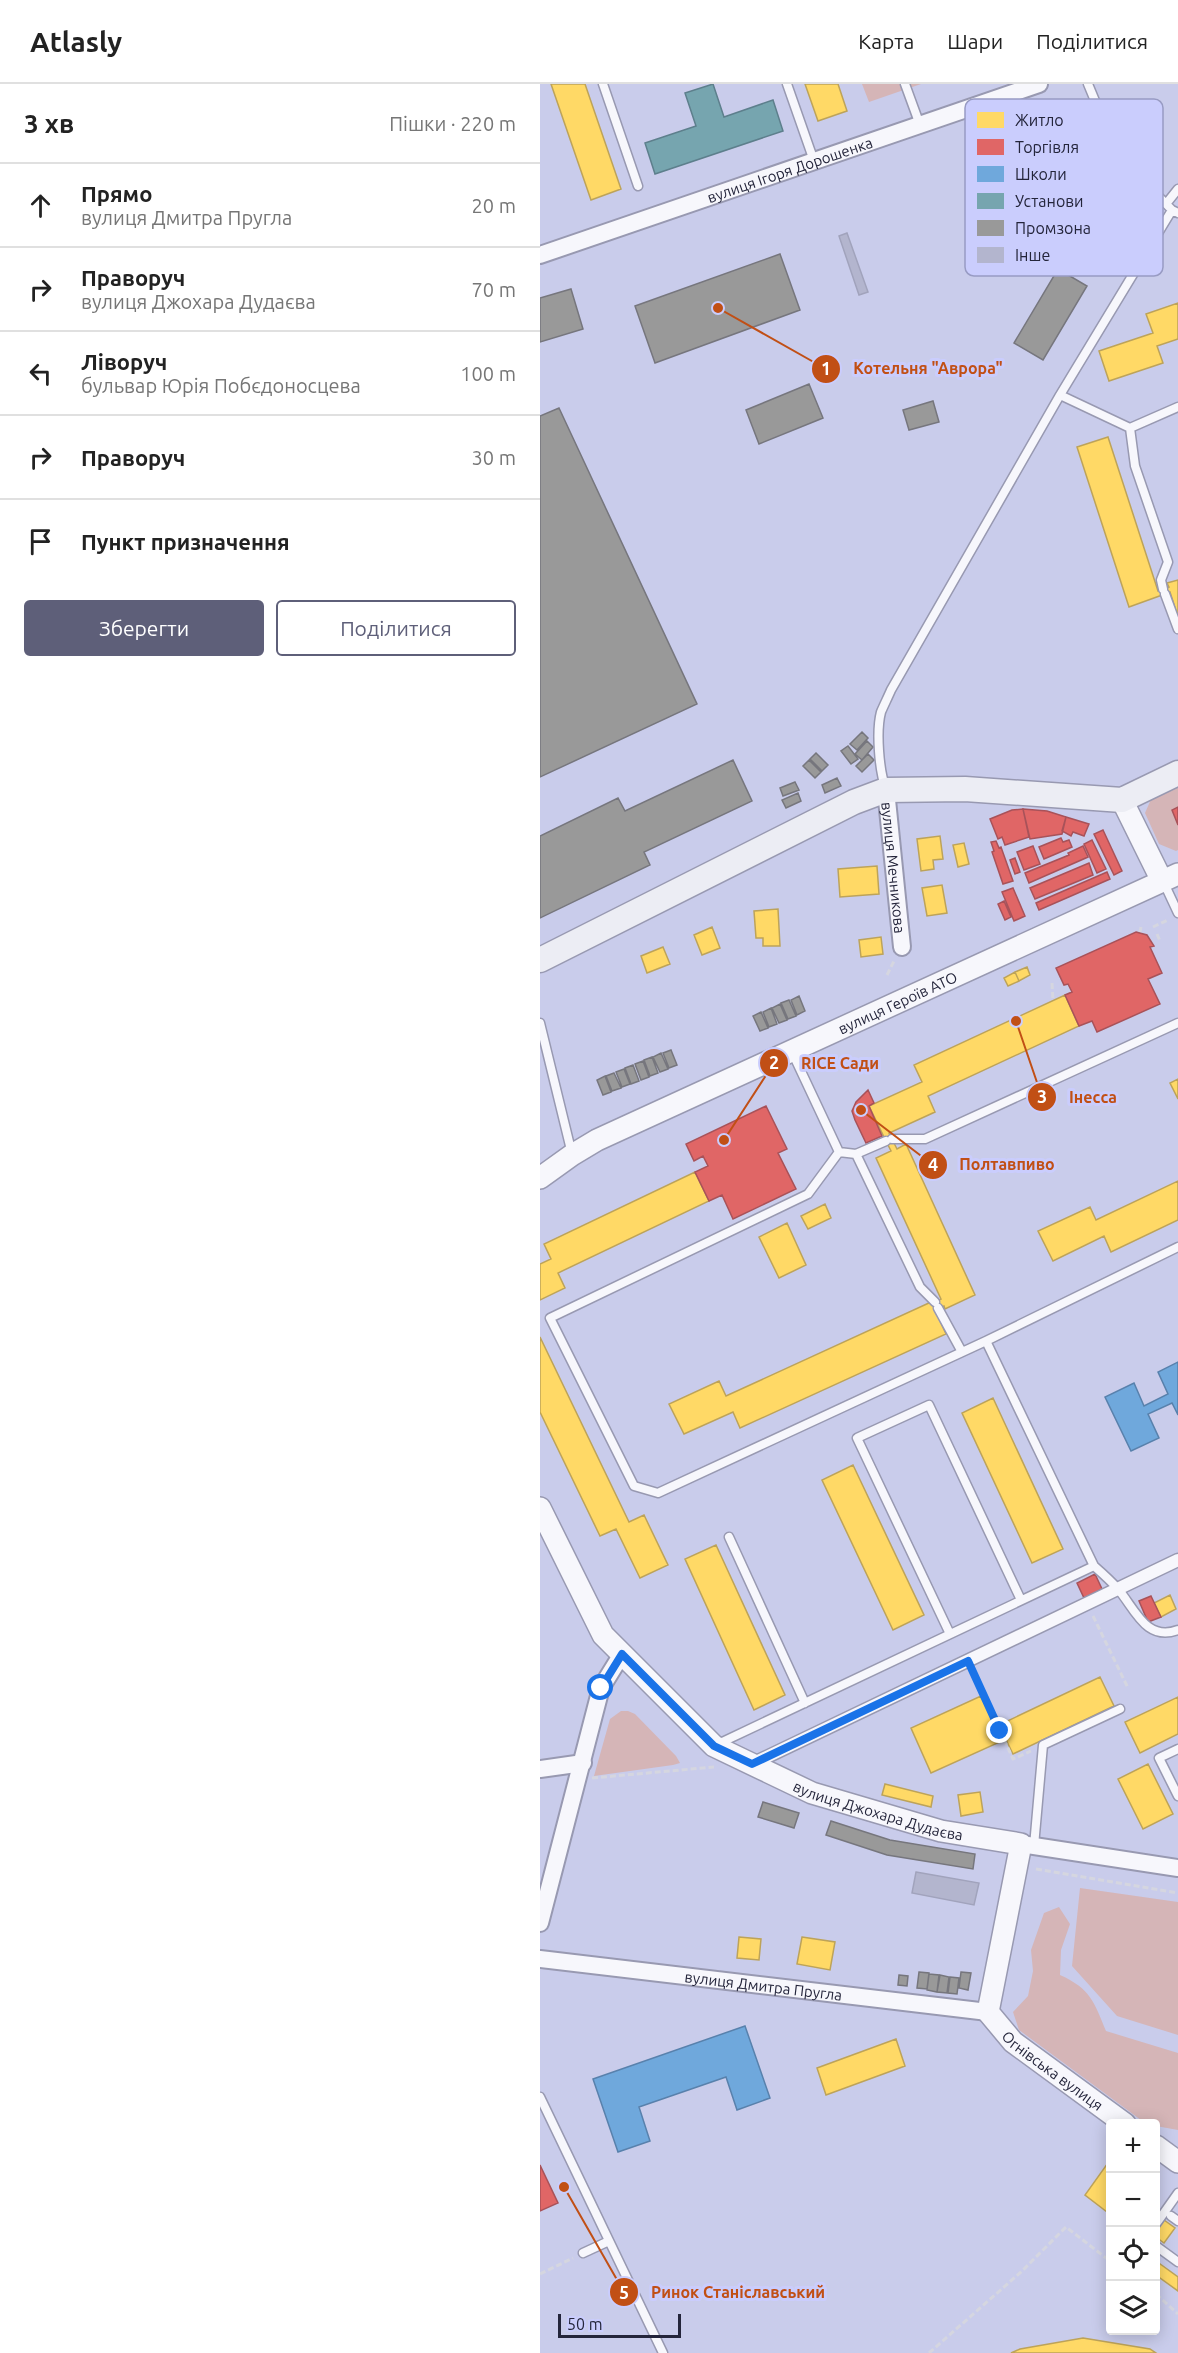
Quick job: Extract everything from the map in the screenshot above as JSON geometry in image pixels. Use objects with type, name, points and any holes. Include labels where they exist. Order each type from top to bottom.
[{"type":"main road","points":[[540,960],[854,802],[886,790],[965,789],[1122,800],[1178,773]]},
{"type":"street","name":"вулиця Ігоря Дорошенка","points":[[995,99],[1039,84]]},
{"type":"street","name":"вулиця Ігоря Дорошенка","points":[[540,255],[965,109]]},
{"type":"street","name":"вулиця Мечникова","points":[[886,790],[902,947]]},
{"type":"street","points":[[1122,800],[1170,877]]},
{"type":"street","name":"вулиця Героїв АТО","points":[[540,1178],[597,1140],[1170,877]]},
{"type":"street","name":"вулиця Джохара Дудаєва","points":[[540,1508],[603,1635],[716,1756],[752,1764],[812,1793],[941,1831],[1178,1869]]},
{"type":"street","points":[[752,1764],[1178,1560]]},
{"type":"street","points":[[540,1923],[579,1780],[601,1688],[622,1654]]},
{"type":"street","points":[[540,1769],[583,1763]]},
{"type":"street","points":[[988,2012],[1016,1866],[1027,1845]]},
{"type":"street","name":"вулиця Дмитра Пругла","points":[[540,1959],[988,2012]]},
{"type":"street","name":"Огнівська вулиця","points":[[988,2012],[1013,2042],[1118,2119]]},
{"type":"street","points":[[1160,2149],[1178,2162]]},
{"type":"lane","points":[[603,84],[638,186]]},
{"type":"lane","points":[[787,84],[814,161]]},
{"type":"lane","points":[[905,84],[920,125]]},
{"type":"lane","points":[[1088,84],[1094,99]]},
{"type":"lane","points":[[1163,224],[1172,209],[1178,189]]},
{"type":"lane","points":[[886,790],[882,780],[879,729],[882,711],[891,690],[1060,395],[1132,276]]},
{"type":"lane","points":[[1060,395],[1130,428],[1178,407]]},
{"type":"lane","points":[[1130,428],[1135,466],[1168,562],[1161,580],[1178,629]]},
{"type":"lane","points":[[1170,877],[1178,913]]},
{"type":"lane","points":[[540,1023],[572,1155]]},
{"type":"lane","points":[[839,1152],[856,1155],[889,1140],[924,1139],[1178,1023]]},
{"type":"lane","points":[[791,1051],[839,1152]]},
{"type":"lane","points":[[550,1318],[808,1194],[839,1152]]},
{"type":"lane","points":[[856,1155],[920,1287],[937,1305],[962,1352]]},
{"type":"lane","points":[[540,1314],[550,1318],[634,1486],[658,1493],[986,1341],[1178,1247]]},
{"type":"lane","points":[[986,1341],[1094,1566],[1118,1589],[1149,1629],[1163,1634],[1178,1630]]},
{"type":"lane","points":[[950,1634],[857,1438],[929,1405],[1021,1600]]},
{"type":"lane","points":[[729,1537],[805,1703]]},
{"type":"lane","points":[[716,1756],[805,1703],[1094,1566]]},
{"type":"lane","points":[[1027,1845],[1043,1745],[1120,1709]]},
{"type":"lane","points":[[1178,1749],[1159,1758],[1178,1796]]},
{"type":"lane","points":[[540,2097],[663,2353]]},
{"type":"lane","points":[[1160,2217],[1178,2193]]},
{"type":"lane","points":[[583,2253],[609,2241]]},
{"type":"lane","points":[[1160,2249],[1178,2262]]},
{"type":"path","points":[[1153,927],[1170,919]]},
{"type":"path","points":[[1157,934],[1160,941]]},
{"type":"path","points":[[1052,983],[1053,1001]]},
{"type":"path","points":[[1087,1604],[1128,1688]]},
{"type":"path","points":[[968,1661],[1013,1759],[1043,1745]]},
{"type":"path","points":[[579,1780],[716,1756]]},
{"type":"path","points":[[1016,1866],[1178,1893]]},
{"type":"path","points":[[929,2353],[1021,2272],[1066,2227],[1106,2257]]},
{"type":"path","points":[[540,2274],[583,2253]]},
{"type":"path","points":[[1160,2298],[1178,2314]]},
{"type":"shaded area","points":[[862,84],[921,84],[869,102]]},
{"type":"shaded area","points":[[1178,784],[1178,850],[1176,851],[1159,844],[1145,813],[1152,797]]},
{"type":"shaded area","points":[[621,1711],[635,1714],[680,1763],[594,1776],[610,1719]]},
{"type":"shaded area","points":[[1080,1888],[1178,1902],[1178,2035],[1117,2016],[1072,1966]]},
{"type":"shaded area","points":[[1059,1907],[1070,1924],[1061,1950],[1060,1975],[1079,1986],[1090,1997],[1106,2031],[1178,2053],[1178,2130],[1160,2127],[1160,2119],[1140,2119],[1019,2030],[1013,2012],[1028,1996],[1033,1971],[1031,1950],[1044,1913]]},
{"type":"building: Житло","points":[[551,84],[585,84],[621,189],[591,200]]},
{"type":"building: Житло","points":[[805,84],[838,84],[847,111],[818,121]]},
{"type":"building: Житло","points":[[1178,303],[1178,339],[1157,346],[1163,363],[1109,381],[1099,351],[1153,333],[1146,314]]},
{"type":"building: Житло","points":[[1108,437],[1158,591],[1163,589],[1165,594],[1129,607],[1077,447]]},
{"type":"building: Житло","points":[[1178,580],[1177,614],[1170,592],[1165,594],[1163,589],[1169,587],[1167,583]]},
{"type":"building: Житло","points":[[940,836],[943,859],[933,860],[934,869],[921,871],[917,839]]},
{"type":"building: Житло","points":[[964,843],[969,864],[958,867],[953,845]]},
{"type":"building: Житло","points":[[877,866],[879,894],[840,897],[838,869]]},
{"type":"building: Житло","points":[[942,885],[947,913],[927,916],[922,888]]},
{"type":"building: Житло","points":[[778,909],[780,946],[763,946],[763,938],[756,938],[754,911]]},
{"type":"building: Житло","points":[[712,927],[720,948],[702,955],[694,935]]},
{"type":"building: Житло","points":[[881,937],[883,954],[861,957],[859,940]]},
{"type":"building: Житло","points":[[663,947],[670,964],[647,973],[641,956]]},
{"type":"building: Житло","points":[[1027,967],[1030,975],[1019,981],[1015,972]]},
{"type":"building: Житло","points":[[1015,972],[1019,981],[1008,986],[1004,978]]},
{"type":"building: Житло","points":[[1065,995],[1079,1026],[928,1096],[935,1112],[889,1133],[892,1139],[886,1141],[869,1106],[922,1082],[914,1065]]},
{"type":"building: Житло","points":[[1178,1079],[1178,1099],[1170,1083]]},
{"type":"building: Житло","points":[[892,1139],[897,1149],[906,1144],[975,1295],[945,1309],[944,1306],[939,1308],[936,1301],[941,1299],[876,1158],[891,1151],[886,1141]]},
{"type":"building: Житло","points":[[695,1172],[709,1201],[558,1273],[565,1288],[540,1300],[540,1264],[551,1259],[544,1244]]},
{"type":"building: Житло","points":[[1178,1181],[1178,1220],[1111,1252],[1104,1236],[1053,1261],[1038,1231],[1090,1207],[1096,1220]]},
{"type":"building: Житло","points":[[825,1204],[831,1218],[808,1229],[801,1216]]},
{"type":"building: Житло","points":[[787,1223],[806,1265],[779,1278],[759,1237]]},
{"type":"building: Житло","points":[[936,1301],[935,1310],[946,1334],[740,1428],[733,1412],[684,1434],[669,1404],[719,1381],[726,1396]]},
{"type":"building: Житло","points":[[540,1337],[629,1522],[644,1515],[668,1565],[640,1578],[616,1529],[600,1536],[540,1412]]},
{"type":"building: Житло","points":[[993,1398],[1063,1549],[1032,1563],[962,1413]]},
{"type":"building: Житло","points":[[853,1465],[924,1615],[893,1630],[822,1480]]},
{"type":"building: Житло","points":[[716,1545],[785,1695],[754,1710],[685,1559]]},
{"type":"building: Житло","points":[[1170,1595],[1176,1609],[1161,1617],[1154,1603]]},
{"type":"building: Житло","points":[[1100,1677],[1114,1706],[1013,1754],[999,1725]]},
{"type":"building: Житло","points":[[981,1696],[1002,1741],[931,1773],[911,1728]]},
{"type":"building: Житло","points":[[1178,1697],[1178,1734],[1140,1753],[1125,1722]]},
{"type":"building: Житло","points":[[1148,1764],[1173,1814],[1143,1829],[1118,1779]]},
{"type":"building: Житло","points":[[885,1784],[933,1796],[931,1807],[882,1795]]},
{"type":"building: Житло","points":[[980,1792],[983,1812],[961,1816],[958,1795]]},
{"type":"building: Житло","points":[[739,1937],[761,1939],[759,1960],[737,1958]]},
{"type":"building: Житло","points":[[802,1937],[835,1942],[830,1970],[797,1964]]},
{"type":"building: Житло","points":[[896,2039],[905,2066],[826,2095],[817,2068]]},
{"type":"building: Житло","points":[[1106,2166],[1106,2211],[1085,2195]]},
{"type":"building: Житло","points":[[1164,2220],[1175,2228],[1164,2243],[1160,2240],[1160,2225]]},
{"type":"building: Житло","points":[[1160,2264],[1178,2277],[1178,2291],[1160,2278]]},
{"type":"building: Житло","points":[[1083,2338],[1150,2349],[1156,2353],[1011,2353],[1020,2349]]},
{"type":"building: Торгівля","points":[[1178,807],[1178,825],[1172,810]]},
{"type":"building: Торгівля","points":[[1023,809],[1029,837],[1005,845],[1002,837],[998,839],[990,819],[1012,810]]},
{"type":"building: Торгівля","points":[[1023,809],[1047,811],[1066,817],[1062,834],[1030,839]]},
{"type":"building: Торгівля","points":[[1066,817],[1089,824],[1084,836],[1073,832],[1071,836],[1062,831]]},
{"type":"building: Торгівля","points":[[1103,830],[1122,871],[1114,875],[1094,834]]},
{"type":"building: Торгівля","points":[[1061,838],[1063,842],[1069,840],[1072,847],[1044,859],[1039,847]]},
{"type":"building: Торгівля","points":[[1092,840],[1106,869],[1097,873],[1084,844]]},
{"type":"building: Торгівля","points":[[996,841],[999,848],[1001,847],[1013,881],[1003,884],[992,852],[994,851],[991,842]]},
{"type":"building: Торгівля","points":[[1033,846],[1040,864],[1024,870],[1017,852]]},
{"type":"building: Торгівля","points":[[1083,846],[1088,857],[1029,883],[1025,873],[1069,855],[1068,853]]},
{"type":"building: Торгівля","points":[[1015,858],[1020,872],[1015,874],[1010,860]]},
{"type":"building: Торгівля","points":[[1089,863],[1093,875],[1035,899],[1030,888]]},
{"type":"building: Торгівля","points":[[1107,872],[1110,879],[1039,910],[1036,903]]},
{"type":"building: Торгівля","points":[[1013,888],[1025,916],[1014,921],[1002,892]]},
{"type":"building: Торгівля","points":[[1004,901],[1011,917],[1005,920],[998,904]]},
{"type":"building: Торгівля","points":[[1136,932],[1147,935],[1154,946],[1150,947],[1162,973],[1148,979],[1160,1004],[1097,1032],[1092,1021],[1079,1026],[1065,995],[1072,992],[1068,984],[1064,985],[1056,968]]},
{"type":"building: Торгівля","points":[[868,1090],[874,1103],[869,1106],[882,1136],[866,1143],[852,1111],[856,1102]]},
{"type":"building: Торгівля","points":[[766,1106],[787,1149],[778,1153],[796,1189],[733,1219],[722,1195],[709,1201],[695,1172],[708,1166],[703,1156],[694,1161],[686,1144]]},
{"type":"building: Торгівля","points":[[1095,1574],[1102,1589],[1084,1598],[1077,1583]]},
{"type":"building: Торгівля","points":[[1151,1596],[1161,1617],[1148,1622],[1139,1601]]},
{"type":"building: Торгівля","points":[[540,2165],[558,2203],[540,2211]]},
{"type":"building: Школи","points":[[1178,1362],[1178,1415],[1172,1403],[1148,1414],[1159,1438],[1131,1451],[1105,1397],[1134,1383],[1144,1406],[1168,1394],[1158,1372]]},
{"type":"building: Школи","points":[[745,2026],[770,2098],[737,2110],[726,2077],[639,2107],[650,2141],[618,2152],[593,2079]]},
{"type":"building: Установи","points":[[713,84],[724,117],[773,100],[783,131],[655,174],[645,143],[696,126],[685,93]]},
{"type":"building: Промзона","points":[[780,254],[800,310],[655,363],[635,306]]},
{"type":"building: Промзона","points":[[1054,276],[1070,276],[1087,286],[1043,360],[1014,343]]},
{"type":"building: Промзона","points":[[571,289],[583,329],[540,342],[540,298]]},
{"type":"building: Промзона","points":[[809,384],[823,418],[759,444],[746,410]]},
{"type":"building: Промзона","points":[[933,401],[939,422],[909,430],[903,410]]},
{"type":"building: Промзона","points":[[559,408],[697,704],[540,777],[540,416]]},
{"type":"building: Промзона","points":[[862,732],[868,738],[857,750],[850,744]]},
{"type":"building: Промзона","points":[[867,741],[873,747],[862,760],[855,754]]},
{"type":"building: Промзона","points":[[848,746],[858,759],[851,764],[841,751]]},
{"type":"building: Промзона","points":[[816,753],[828,765],[822,771],[810,759]]},
{"type":"building: Промзона","points":[[868,754],[874,760],[862,772],[856,766]]},
{"type":"building: Промзона","points":[[733,760],[752,801],[644,852],[650,865],[540,918],[540,836],[618,798],[625,811]]},
{"type":"building: Промзона","points":[[809,760],[821,772],[815,778],[803,766]]},
{"type":"building: Промзона","points":[[837,778],[841,786],[825,793],[822,785]]},
{"type":"building: Промзона","points":[[795,782],[799,790],[783,796],[780,788]]},
{"type":"building: Промзона","points":[[798,793],[801,801],[786,808],[782,800]]},
{"type":"building: Промзона","points":[[799,996],[805,1011],[797,1015],[791,1000]]},
{"type":"building: Промзона","points":[[789,1000],[796,1016],[788,1019],[781,1003]]},
{"type":"building: Промзона","points":[[780,1004],[787,1020],[779,1023],[772,1008]]},
{"type":"building: Промзона","points":[[771,1008],[777,1024],[769,1027],[763,1012]]},
{"type":"building: Промзона","points":[[761,1012],[768,1028],[760,1031],[753,1016]]},
{"type":"building: Промзона","points":[[671,1050],[677,1065],[669,1068],[663,1053]]},
{"type":"building: Промзона","points":[[661,1053],[668,1069],[660,1072],[653,1057]]},
{"type":"building: Промзона","points":[[652,1057],[658,1073],[650,1076],[644,1060]]},
{"type":"building: Промзона","points":[[643,1061],[649,1077],[641,1080],[635,1064]]},
{"type":"building: Промзона","points":[[633,1065],[639,1081],[631,1084],[625,1068]]},
{"type":"building: Промзона","points":[[624,1069],[630,1084],[622,1087],[616,1072]]},
{"type":"building: Промзона","points":[[614,1073],[621,1088],[612,1091],[606,1076]]},
{"type":"building: Промзона","points":[[605,1076],[611,1092],[603,1095],[597,1080]]},
{"type":"building: Промзона","points":[[763,1802],[799,1813],[794,1828],[758,1817]]},
{"type":"building: Промзона","points":[[831,1821],[890,1840],[975,1854],[973,1869],[887,1855],[826,1835]]},
{"type":"building: Промзона","points":[[919,1972],[929,1973],[927,1989],[917,1988]]},
{"type":"building: Промзона","points":[[961,1972],[971,1973],[968,1990],[959,1988]]},
{"type":"building: Промзона","points":[[929,1974],[939,1975],[937,1992],[927,1990]]},
{"type":"building: Промзона","points":[[899,1975],[908,1976],[907,1986],[898,1985]]},
{"type":"building: Промзона","points":[[940,1975],[949,1977],[947,1993],[937,1992]]},
{"type":"building: Промзона","points":[[950,1977],[959,1978],[957,1994],[948,1993]]},
{"type":"building: Інше","points":[[847,233],[868,292],[859,295],[839,236]]},
{"type":"building: Інше","points":[[916,1872],[979,1883],[974,1905],[912,1893]]},
{"type":"place","name":"Котельня \"Аврора\"","points":[[718,308]]},
{"type":"place","name":"Інесса","points":[[1016,1021]]},
{"type":"place","name":"Полтавпиво","points":[[861,1110]]},
{"type":"place","name":"RICE Сади","points":[[724,1140]]},
{"type":"place","name":"Ринок Станіславський","points":[[564,2187]]},
{"type":"route","points":[[601,1688],[622,1654],[714,1746],[752,1764],[968,1661],[1000,1731]]}]
